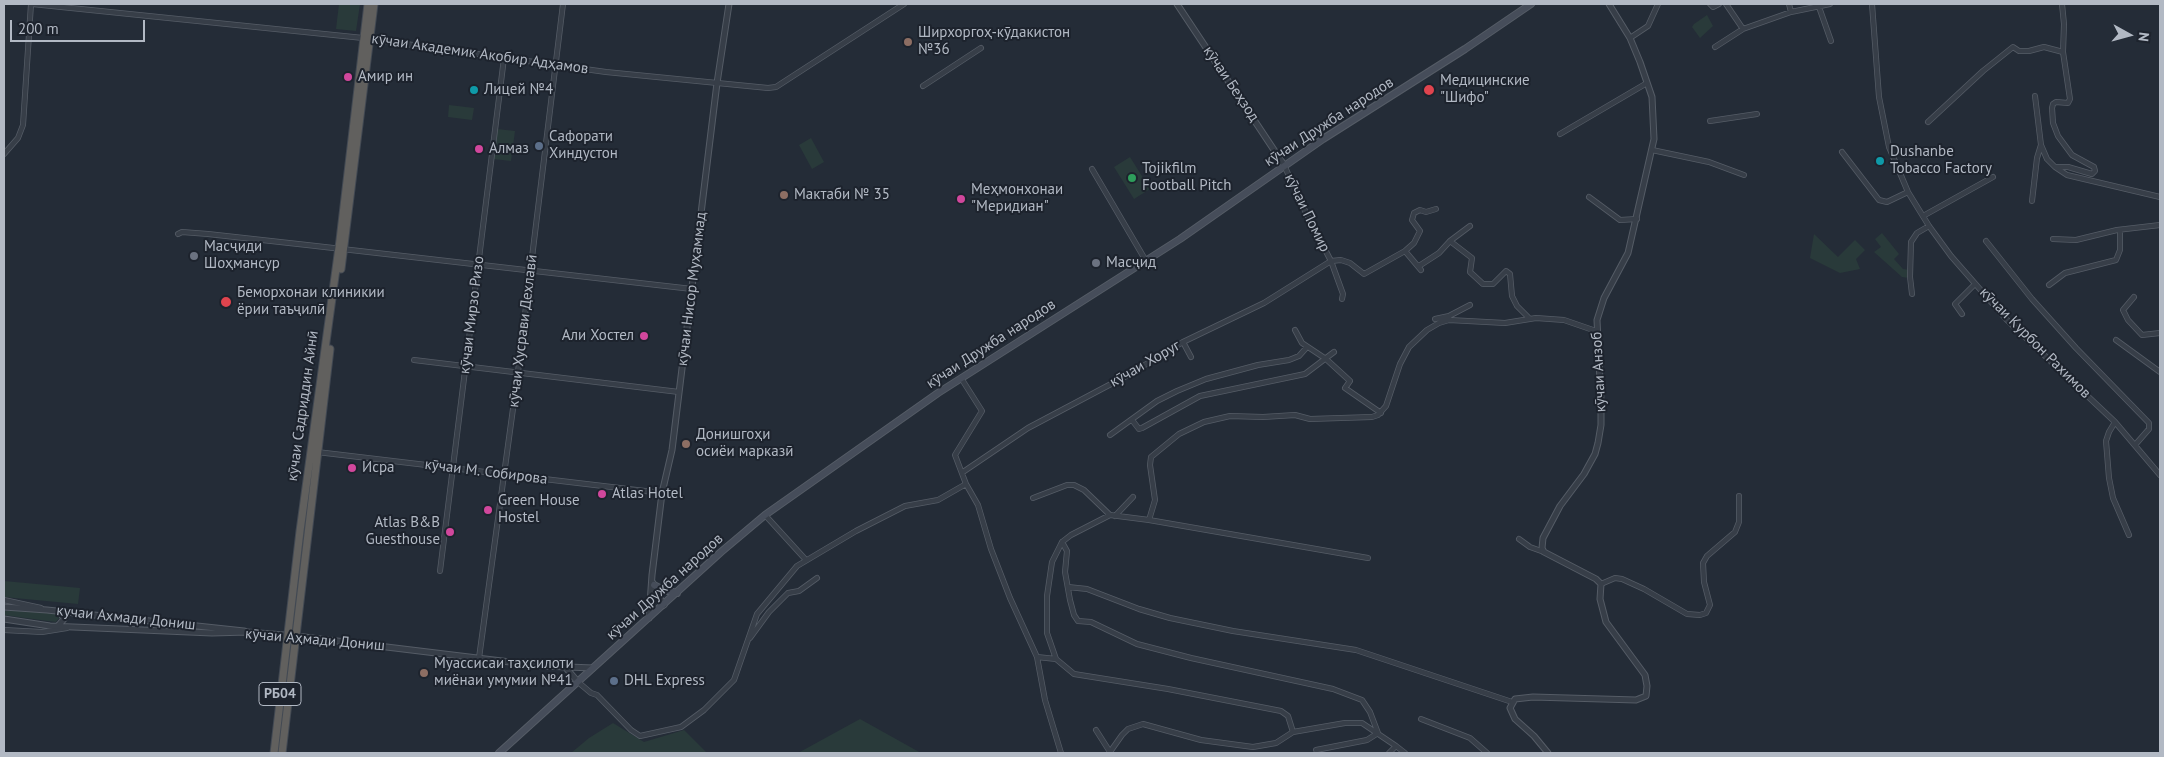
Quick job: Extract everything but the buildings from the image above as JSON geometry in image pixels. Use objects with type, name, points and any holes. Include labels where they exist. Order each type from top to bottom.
[{"type":"highway","name":"кӯчаи Садриддин Айнӣ","points":[[274,753],[287,635],[341,249],[366,39],[368,4]]},
{"type":"highway","name":"кӯчаи Садриддин Айнӣ","points":[[366,39],[374,4]]},
{"type":"highway","name":"кӯчаи Садриддин Айнӣ","points":[[282,753],[296,636],[314,451]]},
{"type":"main road","name":"кӯчаи Дружба народов","points":[[499,753],[721,552],[766,515],[961,378],[1180,239],[1284,165],[1465,49],[1531,4]]},
{"type":"main road","points":[[654,585],[677,593]]},
{"type":"street","name":"кӯчаи Академик Акобир Адҳамов","points":[[31,4],[366,39],[661,78],[776,87],[904,4]]},
{"type":"street","points":[[4,154],[18,138],[23,125],[31,4]]},
{"type":"street","name":"кӯчаи Хусрави Дехлавӣ","points":[[479,658],[505,474],[563,4]]},
{"type":"street","name":"кӯчаи Нисор Муҳаммад","points":[[649,619],[652,574],[662,492],[672,450],[717,83],[729,4]]},
{"type":"street","name":"кӯчаи Беҳзод","points":[[1177,4],[1284,165]]},
{"type":"street","name":"кӯчаи Анзоб","points":[[1544,552],[1543,538],[1560,506],[1588,467],[1598,443],[1601,425],[1601,401],[1596,331],[1597,320],[1604,298],[1628,252],[1652,150],[1655,120],[1648,83],[1630,38],[1609,4]]},
{"type":"street","points":[[1630,38],[1648,26],[1658,4]]},
{"type":"street","points":[[1710,4],[1714,7],[1720,4]]},
{"type":"street","points":[[1726,4],[1743,29]]},
{"type":"street","points":[[1789,4],[1791,12]]},
{"type":"street","points":[[1714,46],[1743,29],[1791,12],[1830,4]]},
{"type":"street","name":"кӯчаи Курбон Рахимов","points":[[1872,4],[1879,97],[1889,147],[1908,192],[1929,226],[1975,284],[2006,319],[2115,422],[2160,475]]},
{"type":"street","points":[[2055,167],[2068,167],[2092,174],[2095,171],[2094,167],[2082,161],[2068,150],[2058,136],[2053,122],[2053,104],[2069,101],[2063,52],[2064,24],[2062,4]]},
{"type":"street","points":[[1820,7],[1831,40]]},
{"type":"street","points":[[1928,122],[2013,47],[2019,51],[2029,51],[2044,47],[2063,52]]},
{"type":"street","points":[[923,86],[981,48]]},
{"type":"street","name":"кӯчаи Мирзо Ризо","points":[[440,571],[504,58]]},
{"type":"street","points":[[1560,134],[1648,83]]},
{"type":"street","points":[[2035,96],[2041,146],[2047,159],[2055,167],[2067,175],[2160,197]]},
{"type":"street","points":[[1710,121],[1757,114]]},
{"type":"street","points":[[2032,201],[2037,158],[2041,146]]},
{"type":"street","points":[[1652,150],[1709,162],[1744,175]]},
{"type":"street","points":[[1842,152],[1879,200],[1886,202],[1908,192]]},
{"type":"street","name":"кӯчаи Помир","points":[[1284,165],[1331,261],[1343,294],[1342,299]]},
{"type":"street","points":[[1092,169],[1146,261]]},
{"type":"street","points":[[1923,216],[1993,177]]},
{"type":"street","points":[[1589,197],[1620,220],[1637,219]]},
{"type":"street","name":"кӯчаи Помир","points":[[1331,261],[1341,260],[1350,263],[1364,274],[1405,251],[1414,243],[1420,231],[1412,220],[1414,213],[1420,210],[1426,212],[1436,209]]},
{"type":"street","points":[[2053,239],[2076,240],[2120,230],[2160,225]]},
{"type":"street","points":[[1405,251],[1420,268],[1470,226]]},
{"type":"street","points":[[1912,294],[1910,277],[1911,242],[1917,233],[1929,226]]},
{"type":"street","points":[[2049,286],[2066,273],[2116,260],[2120,250],[2120,230]]},
{"type":"street","points":[[178,234],[182,232],[208,234],[692,289]]},
{"type":"street","points":[[1450,241],[1472,258],[1470,272],[1483,284],[1493,284],[1506,271],[1510,274],[1512,296],[1517,306],[1529,318]]},
{"type":"street","points":[[1986,241],[2032,299],[2149,424],[2149,429],[2135,445]]},
{"type":"street","name":"кӯчаи Хоруг","points":[[963,472],[1028,428],[1128,375],[1183,342],[1264,303],[1331,261]]},
{"type":"street","points":[[1962,314],[1955,304],[1975,284]]},
{"type":"street","points":[[2134,296],[2124,308],[2123,313],[2142,335],[2160,333]]},
{"type":"street","points":[[1149,520],[1155,500],[1150,465],[1151,457],[1167,442],[1186,430],[1204,422],[1230,416],[1264,418],[1294,415],[1310,419],[1372,417],[1381,413],[1386,406],[1400,364],[1410,347],[1427,330],[1470,305]]},
{"type":"street","points":[[1435,319],[1449,318],[1505,323],[1529,318],[1564,320],[1596,331]]},
{"type":"street","points":[[1295,330],[1307,347],[1326,359],[1350,381],[1345,388],[1381,413]]},
{"type":"street","points":[[2116,340],[2160,372]]},
{"type":"street","points":[[1183,342],[1191,357]]},
{"type":"street","points":[[1110,435],[1157,401],[1191,385],[1251,367],[1290,360],[1302,353],[1307,347]]},
{"type":"street","points":[[1132,420],[1139,429],[1165,416],[1192,398],[1305,374],[1334,352]]},
{"type":"street","points":[[414,360],[679,392]]},
{"type":"street","points":[[961,378],[982,411],[965,442],[955,455],[966,484],[978,505],[991,549],[1019,619],[1037,657],[1045,700],[1061,753]]},
{"type":"street","points":[[2115,422],[2106,441],[2108,478],[2113,498],[2129,535]]},
{"type":"street","name":"кӯчаи М. Собирова","points":[[314,451],[662,492]]},
{"type":"street","points":[[566,668],[578,682],[597,695],[631,730],[643,736],[681,727],[704,710],[734,680],[757,614],[794,568],[856,531],[905,506],[938,500],[966,484]]},
{"type":"street","points":[[1033,498],[1068,485],[1074,485],[1084,490],[1113,516],[1149,520],[1368,558]]},
{"type":"street","points":[[1601,584],[1615,578],[1622,579],[1644,589],[1687,614],[1700,616],[1706,613],[1710,605],[1704,582],[1703,564],[1707,556],[1735,532],[1739,522],[1739,496]]},
{"type":"street","points":[[1133,497],[1113,516],[1070,534],[1062,542],[1052,562],[1047,596],[1047,633],[1056,659],[1074,674],[1168,689],[1285,713],[1288,716],[1293,732]]},
{"type":"street","points":[[766,515],[806,560]]},
{"type":"street","points":[[1068,587],[1087,589],[1139,609],[1175,619],[1233,631],[1356,650],[1512,702],[1525,697],[1636,700],[1646,696],[1645,676],[1606,622],[1600,599],[1601,584],[1596,579],[1544,552],[1530,547],[1519,539]]},
{"type":"street","points":[[1062,542],[1067,551],[1065,572],[1074,615],[1080,623],[1092,622],[1121,638],[1145,646],[1333,688],[1356,696],[1367,705],[1378,733]]},
{"type":"street","name":"кӯчаи Нисор Муҳаммад","points":[[652,574],[658,596],[664,605]]},
{"type":"street","points":[[748,641],[779,601],[788,594],[799,591],[817,578]]},
{"type":"street","points":[[4,600],[47,610]]},
{"type":"street","name":"кучаи Ахмади Дониш","points":[[4,607],[235,628],[247,632]]},
{"type":"street","points":[[58,626],[64,620],[59,612]]},
{"type":"street","name":"кӯчаи Аҳмади Дониш","points":[[5,620],[58,626],[287,635],[566,668],[593,668]]},
{"type":"street","points":[[4,630],[42,632],[72,626]]},
{"type":"street","points":[[1037,657],[1056,659]]},
{"type":"street","points":[[1512,702],[1511,713],[1515,719],[1534,736],[1548,753]]},
{"type":"street","points":[[1421,719],[1470,738],[1487,753]]},
{"type":"street","points":[[1096,730],[1110,753],[1128,729],[1142,724],[1201,740],[1253,747],[1269,745],[1293,732],[1355,722],[1368,726],[1405,753]]},
{"type":"street","points":[[1316,750],[1362,742],[1378,733]]},
{"type":"street","points":[[1389,753],[1396,746]]},
{"type":"shaded area","points":[[339,4],[360,4],[356,31],[336,29]]},
{"type":"shaded area","points":[[1707,15],[1713,26],[1700,38],[1692,27]]},
{"type":"shaded area","points":[[449,105],[474,108],[472,120],[448,117]]},
{"type":"shaded area","points":[[497,129],[515,131],[511,161],[493,159]]},
{"type":"shaded area","points":[[811,138],[824,162],[812,169],[799,145]]},
{"type":"shaded area","name":"Tojikfilm Football Pitch","points":[[1130,157],[1150,189],[1134,199],[1114,167]]},
{"type":"shaded area","points":[[1882,233],[1899,254],[1894,259],[1903,269],[1910,270],[1909,278],[1902,277],[1874,252],[1881,247],[1875,239]]},
{"type":"shaded area","points":[[1814,234],[1838,257],[1855,240],[1865,250],[1856,259],[1860,269],[1840,273],[1810,258]]},
{"type":"shaded area","points":[[4,581],[80,588],[78,604],[4,597]]},
{"type":"shaded area","points":[[4,611],[49,611],[58,613],[59,618],[56,622],[48,621],[4,615]]},
{"type":"shaded area","points":[[860,719],[921,753],[798,753]]},
{"type":"shaded area","points":[[613,723],[644,742],[684,730],[707,753],[571,753],[589,738]]},
{"type":"place","name":"Ширхоргоҳ-кӯдакистон №36","points":[[908,42]]},
{"type":"place","name":"Амир ин","points":[[348,77]]},
{"type":"place","name":"Лицей №4","points":[[474,90]]},
{"type":"place","name":"Медицинские \"Шифо\"","points":[[1429,90]]},
{"type":"place","name":"Сафорати Хиндустон","points":[[539,146]]},
{"type":"place","name":"Алмаз","points":[[479,149]]},
{"type":"place","name":"Dushanbe Tobacco Factory","points":[[1880,161]]},
{"type":"place","name":"Tojikfilm Football Pitch","points":[[1132,178]]},
{"type":"place","name":"Мактаби № 35","points":[[784,195]]},
{"type":"place","name":"Меҳмонхонаи \"Меридиан\"","points":[[961,199]]},
{"type":"place","name":"Масҷиди Шоҳмансур","points":[[194,256]]},
{"type":"place","name":"Масҷид","points":[[1096,263]]},
{"type":"place","name":"Беморхонаи клиникии ёрии таъҷилӣ","points":[[226,302]]},
{"type":"place","name":"Али Хостел","points":[[644,336]]},
{"type":"place","name":"Донишгоҳи осиёи марказӣ","points":[[686,444]]},
{"type":"place","name":"Исра","points":[[352,468]]},
{"type":"place","name":"Atlas Hotel","points":[[602,494]]},
{"type":"place","name":"Green House Hostel","points":[[488,510]]},
{"type":"place","name":"Atlas B&B Guesthouse","points":[[450,532]]},
{"type":"place","name":"Муассисаи таҳсилоти миёнаи умумии №41","points":[[424,673]]},
{"type":"place","name":"DHL Express","points":[[614,681]]}]
